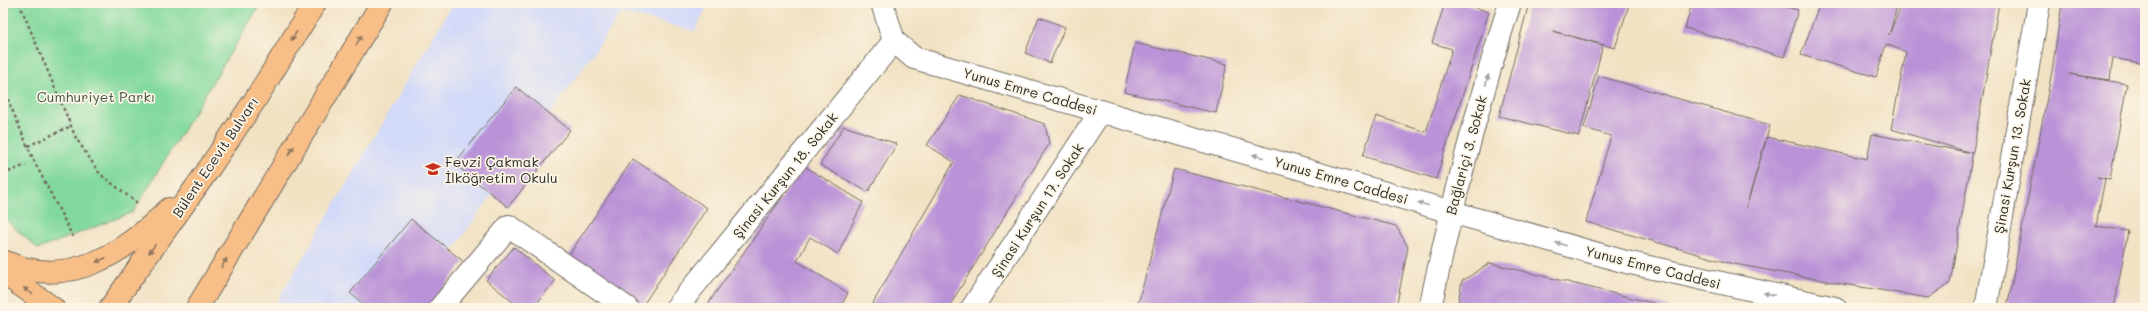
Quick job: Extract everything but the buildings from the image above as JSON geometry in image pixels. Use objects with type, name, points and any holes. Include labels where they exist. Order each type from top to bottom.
[{"type":"main road","name":"Bülent Ecevit Bulvarı","points":[[110,308],[206,173],[255,100],[315,3]]},
{"type":"main road","points":[[197,308],[382,3]]},
{"type":"main road","points":[[3,261],[39,271],[64,272],[91,264],[121,250],[140,236],[206,173]]},
{"type":"main road","points":[[3,273],[53,308]]},
{"type":"main road","points":[[204,308],[210,285]]},
{"type":"street","points":[[882,3],[894,41]]},
{"type":"street","name":"Bağlariçi 3. Sokak","points":[[1430,308],[1450,212],[1493,56],[1510,3]]},
{"type":"street","name":"Şinasi Kurşun 13. Sokak","points":[[1986,308],[2039,3]]},
{"type":"street","name":"Yunus Emre Caddesi","points":[[894,41],[914,58],[1626,262],[1835,308]]},
{"type":"street","name":"Şinasi Kurşun 18. Sokak","points":[[676,308],[894,41]]},
{"type":"street","name":"Şinasi Kurşun 17. Sokak","points":[[972,308],[1101,111]]},
{"type":"street","points":[[440,308],[510,226],[627,308]]},
{"type":"path","points":[[20,3],[76,138],[100,174],[138,203]]},
{"type":"path","points":[[3,88],[28,146],[73,237]]},
{"type":"path","points":[[28,146],[71,126]]},
{"type":"path","points":[[3,174],[26,165]]},
{"type":"shaded area","name":"Fevzi Çakmak İlköğretim Okulu","points":[[453,3],[709,3],[695,31],[622,13],[411,308],[273,308]]},
{"type":"green space","name":"Cumhuriyet Parkı","points":[[3,3],[261,3],[133,212],[38,249],[3,217]]},
{"type":"place","name":"Fevzi Çakmak İlköğretim Okulu","points":[[433,169]]}]
